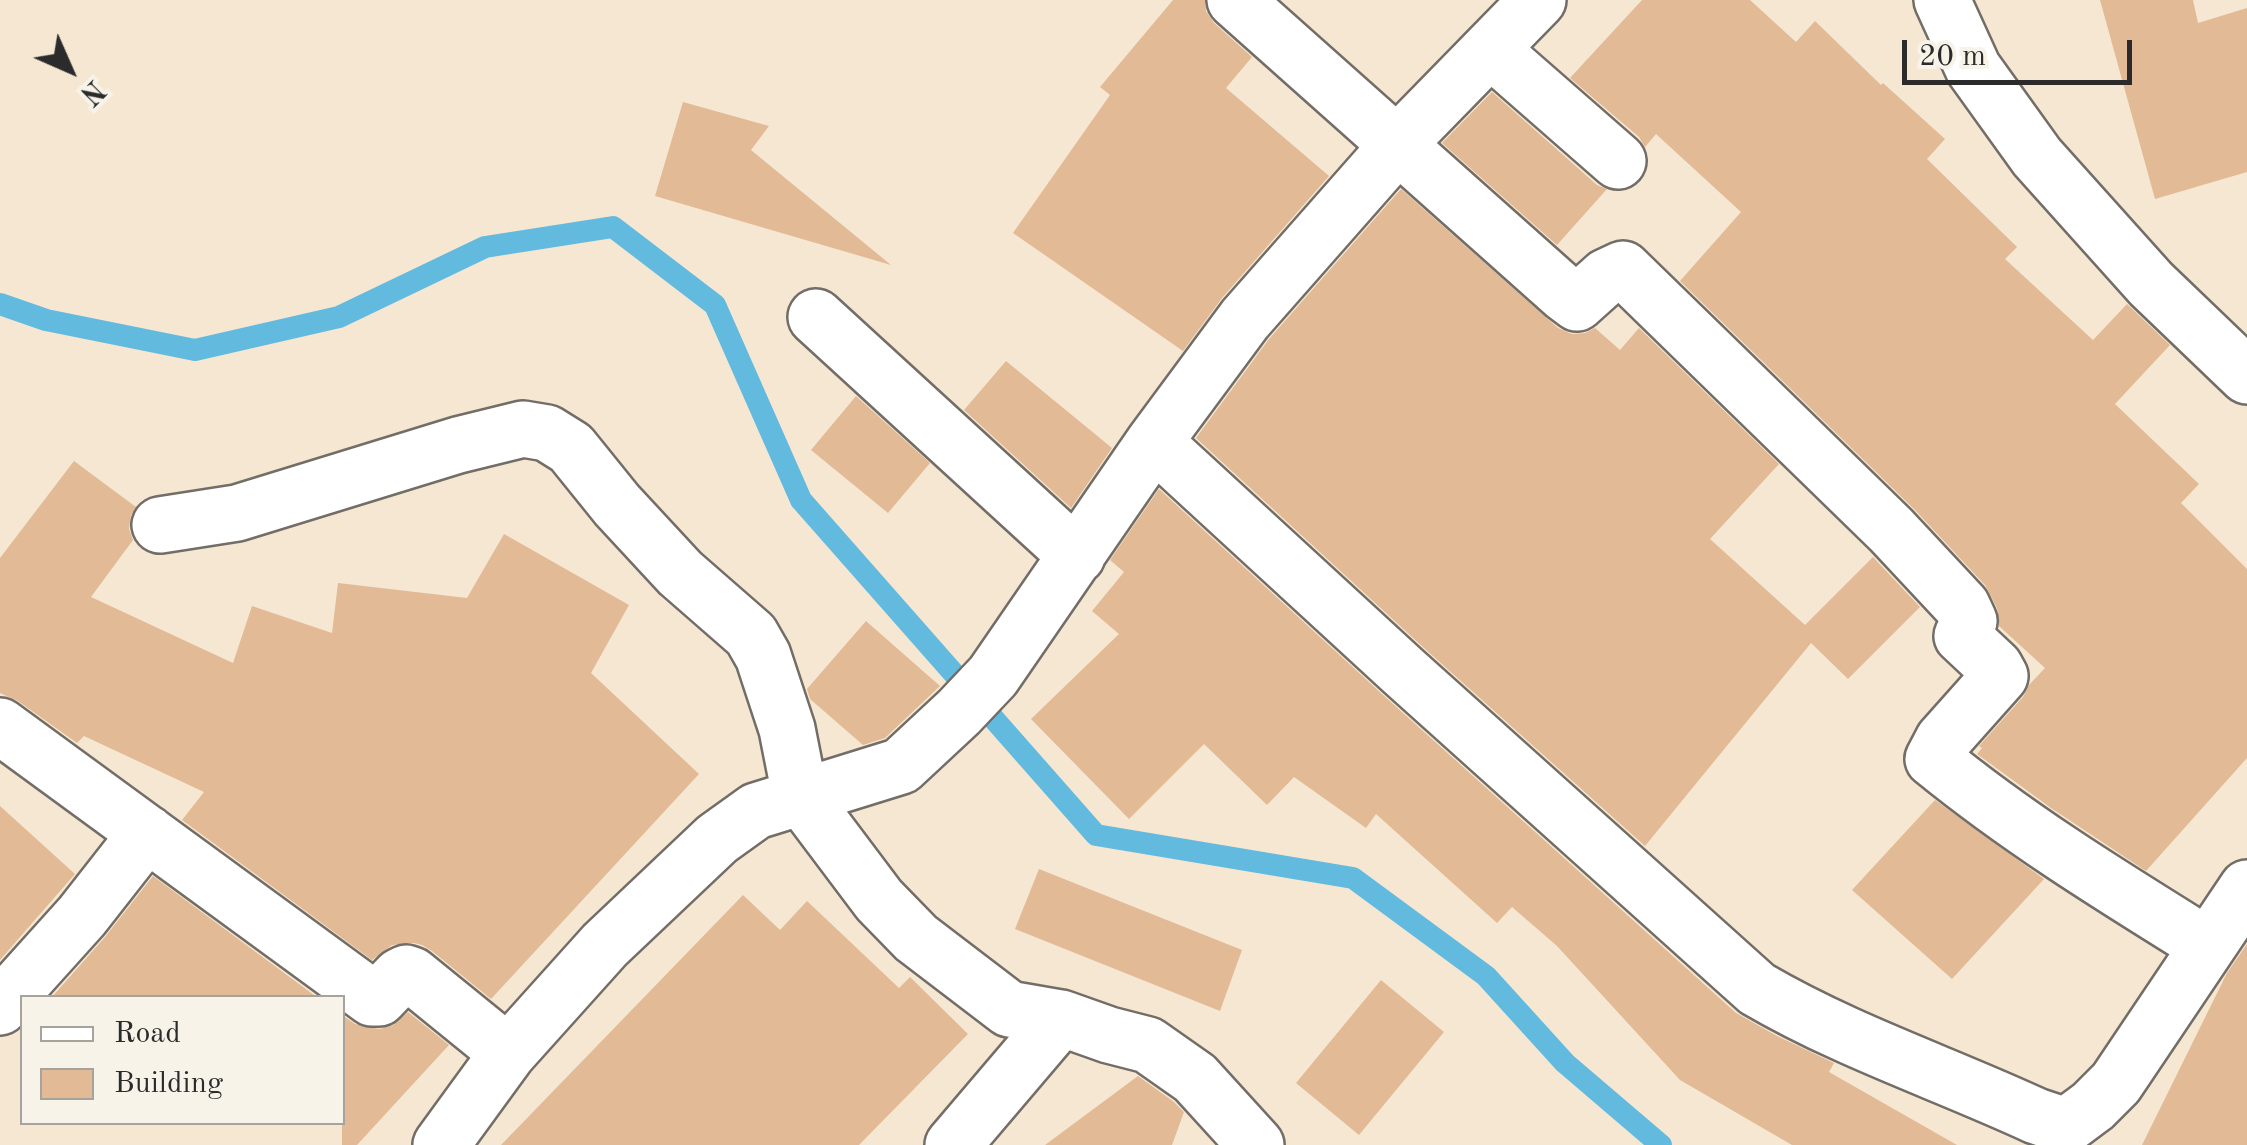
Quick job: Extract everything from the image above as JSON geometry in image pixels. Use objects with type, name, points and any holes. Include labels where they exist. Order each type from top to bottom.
[{"type":"street","points":[[1235,0],[1565,294],[1577,302],[1606,276],[1622,269],[1890,530],[1962,606],[1969,621],[1962,636],[2000,676],[1943,740],[1933,759],[2060,854],[2208,946]]},
{"type":"street","points":[[441,1145],[508,1053],[605,946],[717,838],[756,811],[901,766],[976,694],[1245,320],[1399,144],[1538,0]]},
{"type":"street","points":[[1942,0],[1973,68],[2037,157],[2151,284],[2247,376]]},
{"type":"street","points":[[1490,49],[1618,161]]},
{"type":"street","points":[[816,318],[1077,556]]},
{"type":"street","points":[[160,526],[237,513],[523,429],[547,433],[572,448],[680,574],[751,636],[763,656],[787,729],[800,796],[879,900],[916,938],[1009,1008],[1062,1018],[1148,1044],[1196,1078],[1256,1145]]},
{"type":"street","points":[[1154,442],[1757,989],[1861,1043],[2036,1116],[2066,1126],[2116,1083],[2247,888]]},
{"type":"street","points":[[0,726],[372,998],[380,998],[400,976],[412,975],[508,1053]]},
{"type":"street","points":[[0,1007],[82,916],[148,833]]},
{"type":"street","points":[[952,1145],[1062,1018]]},
{"type":"building","points":[[1173,0],[1205,0],[1206,11],[1214,23],[1252,57],[1226,88],[1329,176],[1222,298],[1183,351],[1013,233],[1110,95],[1100,87]]},
{"type":"building","points":[[1642,0],[1750,0],[1796,42],[1815,21],[1881,85],[1945,139],[1927,159],[2017,247],[2005,259],[2093,340],[2127,304],[2170,345],[2115,404],[2199,484],[2181,503],[2247,569],[2247,758],[2146,871],[1977,754],[1982,748],[1979,746],[2045,668],[1999,626],[1997,608],[1985,585],[1914,509],[1680,281],[1741,212],[1656,134],[1645,147],[1639,137],[1570,78]]},
{"type":"building","points":[[2100,0],[2193,0],[2198,23],[2247,8],[2247,172],[2155,199]]},
{"type":"building","points":[[1492,92],[1597,185],[1607,189],[1557,245],[1442,143]]},
{"type":"building","points":[[683,102],[769,126],[751,150],[891,265],[655,196]]},
{"type":"building","points":[[1401,189],[1558,328],[1572,334],[1595,328],[1620,350],[1639,328],[1779,464],[1710,539],[1805,625],[1873,557],[1920,607],[1848,679],[1811,643],[1645,846],[1196,438],[1269,339]]},
{"type":"building","points":[[1006,361],[1112,448],[1071,508],[964,410]]},
{"type":"building","points":[[856,396],[930,463],[888,513],[811,450]]},
{"type":"building","points":[[74,461],[136,507],[129,529],[133,540],[91,597],[233,663],[252,606],[332,633],[338,583],[467,598],[504,534],[629,605],[591,673],[699,774],[491,999],[422,945],[392,945],[372,960],[182,820],[204,792],[84,736],[77,743],[18,701],[0,693],[0,558]]},
{"type":"building","points":[[1159,489],[1736,1013],[1834,1063],[1829,1072],[1957,1145],[1792,1145],[1680,1080],[1557,946],[1512,907],[1497,923],[1376,814],[1366,828],[1294,777],[1267,805],[1204,744],[1129,819],[1031,719],[1119,634],[1092,611],[1124,572],[1110,560]]},
{"type":"building","points":[[866,621],[940,686],[885,738],[863,745],[810,699],[807,689]]},
{"type":"building","points":[[1935,800],[2044,879],[1952,979],[1852,890]]},
{"type":"building","points":[[0,806],[75,874],[0,960]]},
{"type":"building","points":[[1039,869],[1242,950],[1220,1011],[1015,929]]},
{"type":"building","points":[[153,876],[314,995],[54,995]]},
{"type":"building","points":[[743,895],[780,930],[807,901],[899,988],[910,977],[968,1034],[859,1145],[501,1145]]},
{"type":"building","points":[[2247,944],[2247,1145],[2142,1145],[2227,973]]},
{"type":"building","points":[[1381,980],[1444,1032],[1359,1135],[1296,1083]]},
{"type":"building","points":[[408,1012],[449,1045],[357,1145],[342,1145],[345,1017],[355,1024],[379,1029],[392,1026]]},
{"type":"building","points":[[1138,1076],[1184,1112],[1172,1145],[1045,1145]]},
{"type":"waterway","points":[[0,304],[46,320],[195,350],[339,317],[485,247],[613,227],[715,305],[801,500],[1096,835],[1353,878],[1486,976],[1565,1063],[1661,1145]]}]
